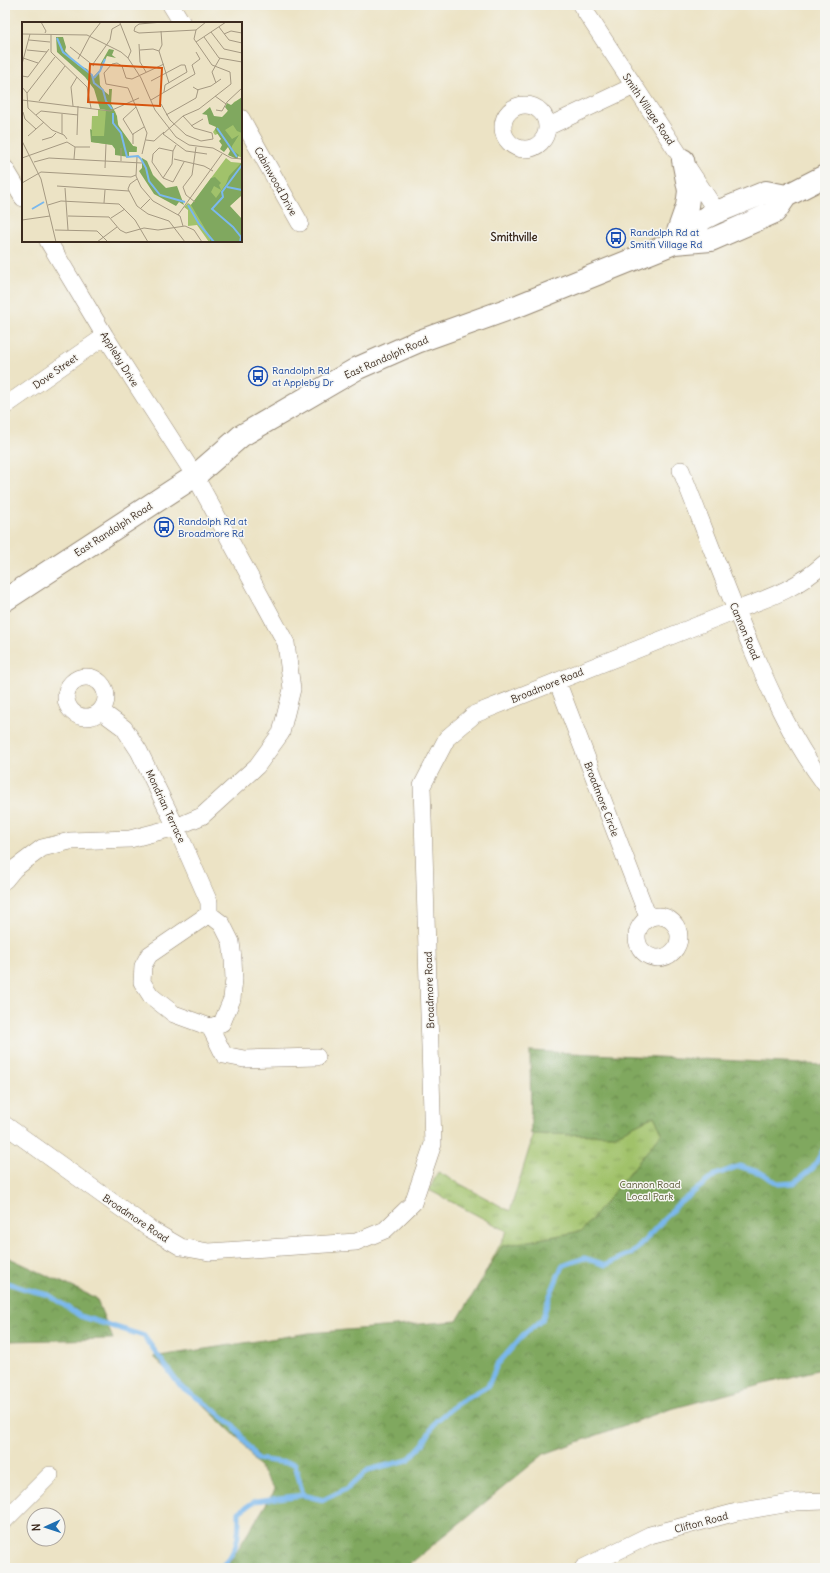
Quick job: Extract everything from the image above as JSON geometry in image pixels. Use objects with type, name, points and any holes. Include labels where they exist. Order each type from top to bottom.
[{"type":"main road","points":[[674,243],[687,206],[689,191],[683,160]]},
{"type":"main road","name":"East Randolph Road","points":[[5,600],[195,476],[241,436],[358,368],[417,342],[520,305],[674,243],[711,240],[776,212],[786,196],[825,176]]},
{"type":"main road","name":"East Randolph Road","points":[[674,243],[703,219],[718,212],[766,192],[786,196]]},
{"type":"street","points":[[171,5],[181,22]]},
{"type":"street","name":"Smith Village Road","points":[[581,5],[718,212]]},
{"type":"street","points":[[547,127],[634,86]]},
{"type":"street","name":"Cabinwood Drive","points":[[242,120],[300,223]]},
{"type":"street","points":[[5,168],[22,196]]},
{"type":"street","name":"Appleby Drive","points":[[49,242],[105,336],[195,476]]},
{"type":"street","name":"Dove Street","points":[[5,406],[105,336]]},
{"type":"street","name":"Cannon Road","points":[[681,470],[736,610],[777,707],[825,784]]},
{"type":"street","points":[[5,880],[14,869],[42,848],[70,840],[130,839],[176,827],[202,816],[257,766],[281,733],[292,689],[286,643],[195,476]]},
{"type":"street","name":"Broadmore Road","points":[[5,1125],[150,1229],[180,1247],[209,1252],[356,1242],[385,1230],[413,1202],[433,1144],[422,786],[448,738],[475,714],[736,610],[778,595],[806,579],[825,563]]},
{"type":"street","name":"Broadmore Circle","points":[[557,681],[648,917]]},
{"type":"street","name":"Mondrian Terrace","points":[[101,711],[124,728],[139,751],[176,827],[209,902],[209,914]]},
{"type":"street","points":[[209,914],[222,924],[231,942],[234,979],[232,999],[222,1023],[210,1027],[174,1014],[151,996],[142,982],[143,966],[149,955],[175,936],[194,926],[209,914]]},
{"type":"street","points":[[210,1027],[224,1055],[244,1059],[317,1057]]},
{"type":"street","points":[[6,1516],[50,1475]]},
{"type":"street","name":"Clifton Road","points":[[583,1568],[650,1535],[737,1512],[796,1502],[825,1501]]},
{"type":"green space","name":"Cannon Road Local Park","points":[[530,1051],[825,1065],[825,1368],[667,1410],[544,1454],[405,1568],[226,1568],[275,1490],[242,1442],[153,1357],[309,1333],[457,1321],[502,1246],[582,1231],[662,1133],[654,1116],[615,1135],[531,1134]]},
{"type":"green space","points":[[825,1068],[463,1316],[507,1231],[429,1190],[438,1172],[510,1211],[534,1133]]},
{"type":"green space","points":[[5,1256],[96,1298],[113,1339],[5,1341]]},
{"type":"waterway","points":[[220,1568],[231,1555],[237,1543],[239,1512],[255,1501],[303,1495],[323,1500],[348,1488],[368,1470],[408,1460],[423,1444],[436,1421],[458,1403],[488,1386],[497,1365],[524,1334],[542,1320],[562,1266],[584,1258],[606,1265],[635,1251],[677,1205],[715,1175],[739,1166],[761,1173],[779,1184],[794,1183],[813,1168],[825,1147]]},
{"type":"waterway","points":[[5,1282],[49,1295],[80,1316],[144,1336],[180,1386],[234,1426],[257,1459],[295,1464],[303,1495]]},
{"type":"place","name":"Randolph Rd at Smith Village Rd","points":[[616,238]]},
{"type":"place","name":"Randolph Rd at Appleby Dr","points":[[258,376]]},
{"type":"place","name":"Randolph Rd at Broadmore Rd","points":[[164,527]]},
{"type":"district","name":"Smithville","points":[[514,237]]}]
